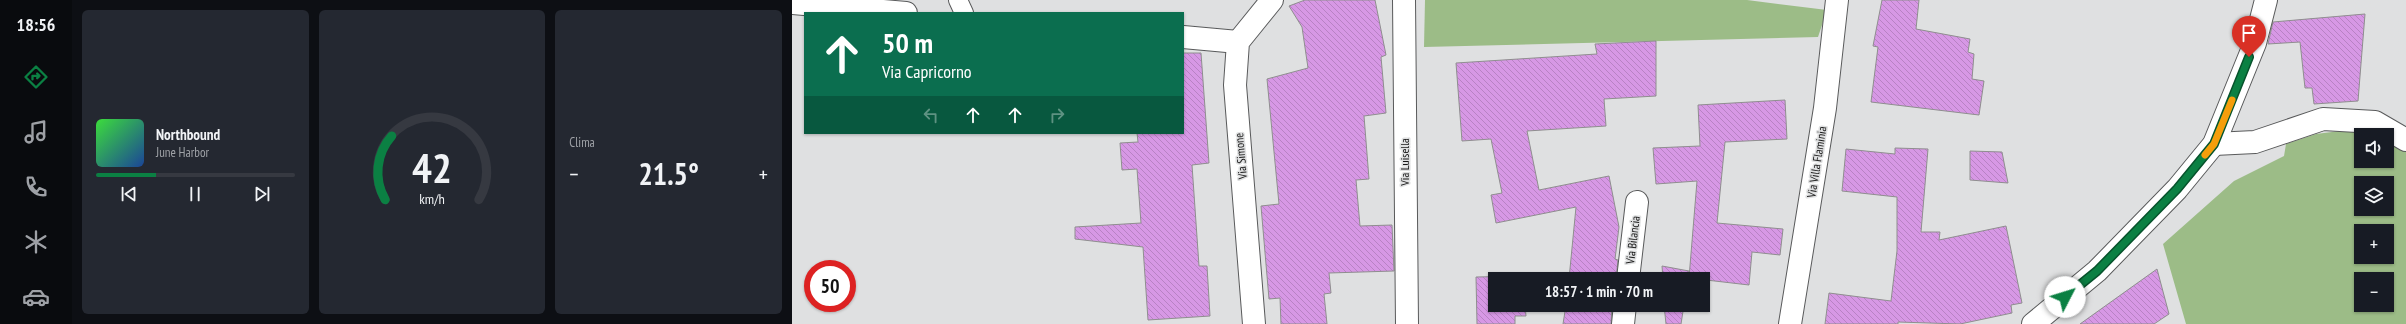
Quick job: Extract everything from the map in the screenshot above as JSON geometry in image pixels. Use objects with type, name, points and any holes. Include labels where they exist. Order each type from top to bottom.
[{"type":"street","points":[[1184,37],[1238,42],[1272,0]]},
{"type":"street","name":"Via Luisella","points":[[1404,0],[1407,324]]},
{"type":"street","name":"Via Villa Flaminia","points":[[1790,324],[1825,108],[1837,0]]},
{"type":"street","points":[[2033,324],[2097,271],[2177,189],[2214,144],[2255,43],[2266,0]]},
{"type":"street","points":[[792,3],[895,12]]},
{"type":"street","name":"Via Simone","points":[[1238,42],[1235,85],[1254,324]]},
{"type":"street","points":[[2214,144],[2255,142],[2323,119],[2374,122],[2406,140]]},
{"type":"street","name":"Via Bilancia","points":[[1629,272],[1637,202]]},
{"type":"street","points":[[1623,324],[1624,312]]},
{"type":"lane","points":[[958,0],[964,12]]},
{"type":"green space","points":[[1425,0],[1747,0],[1827,10],[1818,37],[1424,47]]},
{"type":"green space","points":[[2354,129],[2354,168],[2394,168],[2394,144],[2406,152],[2406,324],[2186,324],[2163,244],[2234,181],[2284,156],[2286,144],[2316,134]]},
{"type":"building","points":[[1305,0],[1375,0],[1386,55],[1381,57],[1386,113],[1364,116],[1369,179],[1356,180],[1360,226],[1392,225],[1394,271],[1329,273],[1331,293],[1324,294],[1327,324],[1281,324],[1280,298],[1269,299],[1261,206],[1279,204],[1267,79],[1308,68],[1302,27],[1289,6]]},
{"type":"building","points":[[1882,0],[1919,0],[1916,29],[1970,39],[1968,52],[1974,54],[1972,79],[1984,81],[1979,115],[1871,102],[1878,47],[1873,46]]},
{"type":"building","points":[[2365,14],[2358,101],[2314,104],[2312,88],[2305,88],[2300,42],[2268,44],[2273,22]]},
{"type":"building","points":[[1656,41],[1656,96],[1604,99],[1606,126],[1527,131],[1539,190],[1609,176],[1619,227],[1615,259],[1618,260],[1617,272],[1570,272],[1576,207],[1496,223],[1491,195],[1502,193],[1491,139],[1462,141],[1456,63],[1597,54],[1595,44]]},
{"type":"building","points":[[1184,53],[1201,53],[1209,163],[1192,165],[1199,266],[1207,266],[1210,316],[1148,320],[1143,247],[1075,239],[1075,227],[1141,223],[1137,169],[1122,170],[1120,143],[1138,142],[1137,134],[1184,134]]},
{"type":"building","points":[[1785,100],[1787,139],[1725,142],[1717,223],[1783,229],[1780,255],[1752,252],[1749,285],[1710,280],[1710,272],[1689,272],[1697,181],[1656,184],[1653,148],[1700,146],[1698,105]]},
{"type":"building","points":[[1895,148],[1928,149],[1921,232],[1940,232],[1939,240],[2006,226],[2022,303],[2011,305],[2012,313],[1960,324],[1898,322],[1898,324],[1825,324],[1829,293],[1891,301],[1897,251],[1897,197],[1842,191],[1846,149],[1895,154]]},
{"type":"building","points":[[1970,151],[2002,152],[2008,183],[1970,180]]},
{"type":"building","points":[[1662,266],[1689,271],[1689,272],[1662,272]]},
{"type":"building","points":[[2157,269],[2169,314],[2154,324],[2080,324]]},
{"type":"building","points":[[1476,277],[1488,277],[1488,312],[1526,312],[1526,316],[1515,316],[1515,324],[1477,324]]},
{"type":"building","points":[[1565,312],[1612,312],[1611,324],[1563,324]]},
{"type":"building","points":[[1665,312],[1683,312],[1681,324],[1666,324]]},
{"type":"slow traffic","points":[[2205,155],[2214,144],[2232,100]]},
{"type":"route","points":[[2065,297],[2097,271],[2177,189],[2214,144],[2249,57]]}]
